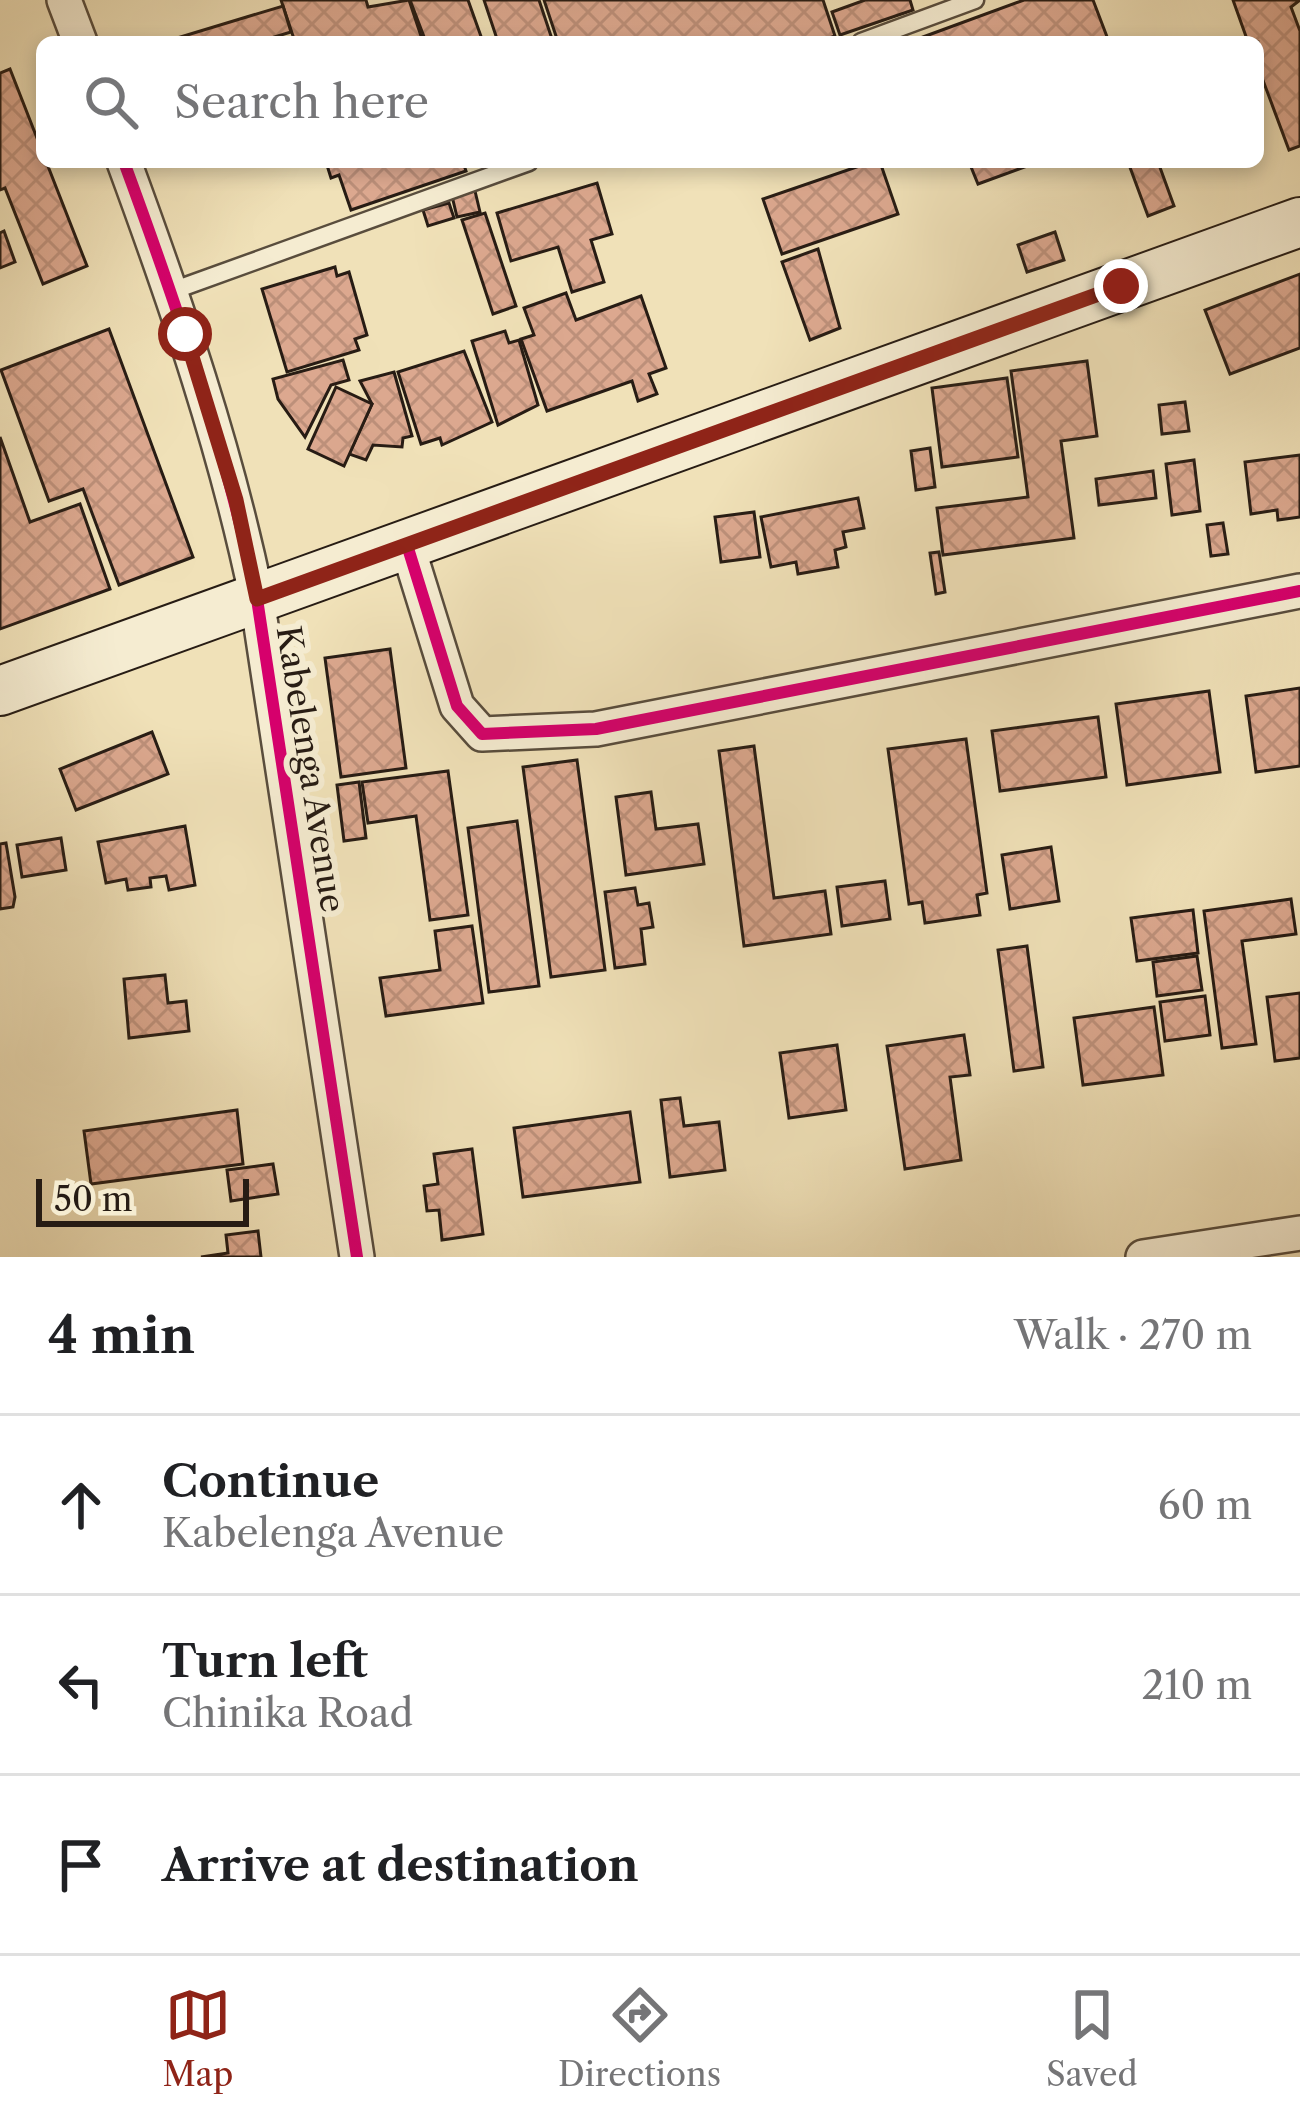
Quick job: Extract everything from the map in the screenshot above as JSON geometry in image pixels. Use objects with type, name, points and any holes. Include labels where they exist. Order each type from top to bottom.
[{"type":"main road","points":[[0,691],[1300,222]]},
{"type":"street","points":[[64,0],[78,36]]},
{"type":"street","name":"Kabelenga Avenue","points":[[126,168],[172,291],[236,500],[257,599],[357,1257]]},
{"type":"street","points":[[407,545],[458,706],[482,734],[596,729],[1300,591]]},
{"type":"street","points":[[1142,1257],[1300,1233]]},
{"type":"lane","points":[[877,36],[975,0]]},
{"type":"lane","points":[[172,291],[512,168]]},
{"type":"building","points":[[281,0],[366,0],[368,7],[409,0],[421,36],[293,36]]},
{"type":"building","points":[[410,0],[468,0],[481,36],[424,36]]},
{"type":"building","points":[[484,0],[539,0],[551,36],[496,36]]},
{"type":"building","points":[[544,0],[823,0],[835,36],[556,36]]},
{"type":"building","points":[[865,0],[910,0],[913,10],[840,35],[832,12]]},
{"type":"building","points":[[1024,0],[1093,0],[1107,36],[926,36]]},
{"type":"building","points":[[1233,0],[1300,0],[1291,7],[1300,31],[1300,146],[1289,150],[1264,83],[1264,36],[1246,36]]},
{"type":"building","points":[[283,6],[291,32],[278,36],[184,36]]},
{"type":"building","points":[[10,69],[36,136],[36,168],[49,168],[87,266],[43,284],[5,188],[0,190],[0,73]]},
{"type":"building","points":[[328,168],[466,171],[351,210],[339,175],[331,178]]},
{"type":"building","points":[[853,168],[882,168],[898,214],[782,254],[763,199]]},
{"type":"building","points":[[971,168],[1022,168],[978,184]]},
{"type":"building","points":[[1130,168],[1160,168],[1174,206],[1148,216]]},
{"type":"building","points":[[597,183],[612,234],[591,240],[604,282],[572,292],[558,247],[511,261],[497,213]]},
{"type":"building","points":[[475,191],[480,212],[457,217],[452,196]]},
{"type":"building","points":[[449,203],[454,218],[428,226],[423,210]]},
{"type":"building","points":[[485,213],[516,306],[493,314],[462,220]]},
{"type":"building","points":[[4,231],[15,262],[0,268],[0,233]]},
{"type":"building","points":[[1055,232],[1064,260],[1027,272],[1018,245]]},
{"type":"building","points":[[818,249],[840,328],[810,340],[782,262]]},
{"type":"building","points":[[335,267],[337,276],[349,272],[367,335],[355,339],[359,350],[287,372],[262,289]]},
{"type":"building","points":[[1300,274],[1300,348],[1230,374],[1205,310]]},
{"type":"building","points":[[566,293],[576,320],[641,296],[666,368],[649,374],[657,394],[638,401],[632,381],[547,411],[521,339],[534,335],[524,308]]},
{"type":"building","points":[[109,329],[193,557],[119,585],[83,489],[49,501],[1,370]]},
{"type":"building","points":[[505,331],[509,343],[519,340],[538,405],[498,425],[472,341]]},
{"type":"building","points":[[464,351],[492,422],[442,445],[440,438],[421,444],[398,372]]},
{"type":"building","points":[[343,360],[349,380],[331,385],[305,437],[278,399],[273,379]]},
{"type":"building","points":[[1087,361],[1097,436],[1061,441],[1074,538],[943,555],[937,508],[1028,497],[1011,371]]},
{"type":"building","points":[[394,372],[412,436],[403,438],[402,447],[373,445],[366,460],[349,454],[372,404],[360,381]]},
{"type":"building","points":[[1007,378],[1018,457],[942,467],[932,388]]},
{"type":"building","points":[[336,387],[372,404],[344,466],[308,449]]},
{"type":"building","points":[[1185,402],[1189,431],[1162,434],[1159,405]]},
{"type":"building","points":[[0,437],[30,522],[80,504],[110,589],[0,629]]},
{"type":"building","points":[[930,448],[935,487],[916,490],[911,451]]},
{"type":"building","points":[[1300,455],[1300,517],[1278,520],[1277,510],[1251,514],[1245,462]]},
{"type":"building","points":[[1194,460],[1200,511],[1172,515],[1166,464]]},
{"type":"building","points":[[1153,471],[1156,498],[1099,505],[1096,479]]},
{"type":"building","points":[[858,498],[864,528],[843,532],[846,547],[835,550],[838,567],[798,574],[796,562],[771,567],[761,517]]},
{"type":"building","points":[[754,512],[760,557],[721,562],[715,517]]},
{"type":"building","points":[[1223,523],[1228,554],[1211,556],[1207,525]]},
{"type":"building","points":[[939,552],[945,592],[936,594],[930,553]]},
{"type":"building","points":[[390,649],[406,768],[341,777],[325,658]]},
{"type":"building","points":[[1300,688],[1300,766],[1256,772],[1246,696]]},
{"type":"building","points":[[1209,691],[1220,772],[1127,785],[1116,704]]},
{"type":"building","points":[[1098,717],[1106,777],[1000,791],[992,731]]},
{"type":"building","points":[[152,732],[168,774],[76,810],[60,769]]},
{"type":"building","points":[[966,739],[987,893],[977,895],[980,915],[925,923],[922,902],[909,904],[888,749]]},
{"type":"building","points":[[754,746],[774,898],[825,891],[831,934],[744,946],[719,751]]},
{"type":"building","points":[[577,760],[605,970],[551,977],[523,767]]},
{"type":"building","points":[[448,771],[468,915],[430,920],[416,816],[368,823],[362,782]]},
{"type":"building","points":[[359,782],[366,838],[344,841],[337,785]]},
{"type":"building","points":[[651,792],[656,829],[698,824],[704,864],[626,875],[616,797]]},
{"type":"building","points":[[517,821],[539,986],[489,992],[468,828]]},
{"type":"building","points":[[185,826],[195,885],[169,890],[166,876],[150,878],[151,887],[128,890],[126,879],[106,883],[98,842]]},
{"type":"building","points":[[61,838],[66,870],[22,877],[17,845]]},
{"type":"building","points":[[6,843],[15,897],[13,907],[0,909],[0,844]]},
{"type":"building","points":[[1051,847],[1059,901],[1010,909],[1002,855]]},
{"type":"building","points":[[885,881],[890,919],[842,926],[837,887]]},
{"type":"building","points":[[635,888],[638,905],[649,903],[653,927],[641,929],[645,964],[615,968],[605,892]]},
{"type":"building","points":[[1291,899],[1296,934],[1242,941],[1256,1044],[1222,1048],[1204,911]]},
{"type":"building","points":[[1193,910],[1198,953],[1137,961],[1131,918]]},
{"type":"building","points":[[472,926],[483,1003],[386,1016],[380,978],[440,970],[435,931]]},
{"type":"building","points":[[1027,946],[1043,1067],[1014,1071],[998,950]]},
{"type":"building","points":[[1197,956],[1202,990],[1157,996],[1153,962]]},
{"type":"building","points":[[165,975],[168,1003],[186,1001],[189,1031],[129,1038],[124,979]]},
{"type":"building","points":[[1300,993],[1300,1058],[1275,1061],[1267,997]]},
{"type":"building","points":[[1205,996],[1210,1035],[1165,1041],[1160,1002]]},
{"type":"building","points":[[1154,1007],[1163,1075],[1083,1085],[1074,1018]]},
{"type":"building","points":[[964,1035],[970,1075],[950,1077],[961,1160],[905,1169],[887,1046]]},
{"type":"building","points":[[837,1045],[846,1110],[789,1118],[780,1053]]},
{"type":"building","points":[[680,1098],[684,1126],[719,1122],[725,1170],[670,1177],[661,1100]]},
{"type":"building","points":[[237,1110],[243,1164],[91,1184],[84,1131]]},
{"type":"building","points":[[630,1112],[640,1182],[523,1197],[514,1128]]},
{"type":"building","points":[[472,1149],[483,1234],[442,1240],[439,1210],[427,1211],[424,1186],[438,1184],[434,1154]]},
{"type":"building","points":[[273,1164],[278,1194],[231,1201],[227,1170]]},
{"type":"building","points":[[258,1231],[261,1257],[201,1257],[228,1253],[226,1235]]},
{"type":"cycle path","points":[[126,168],[199,378],[257,599],[357,1257]]},
{"type":"cycle path","points":[[407,545],[457,706],[482,734],[596,729],[1300,591]]},
{"type":"route","points":[[185,334],[236,500],[257,599],[1121,286]]}]
